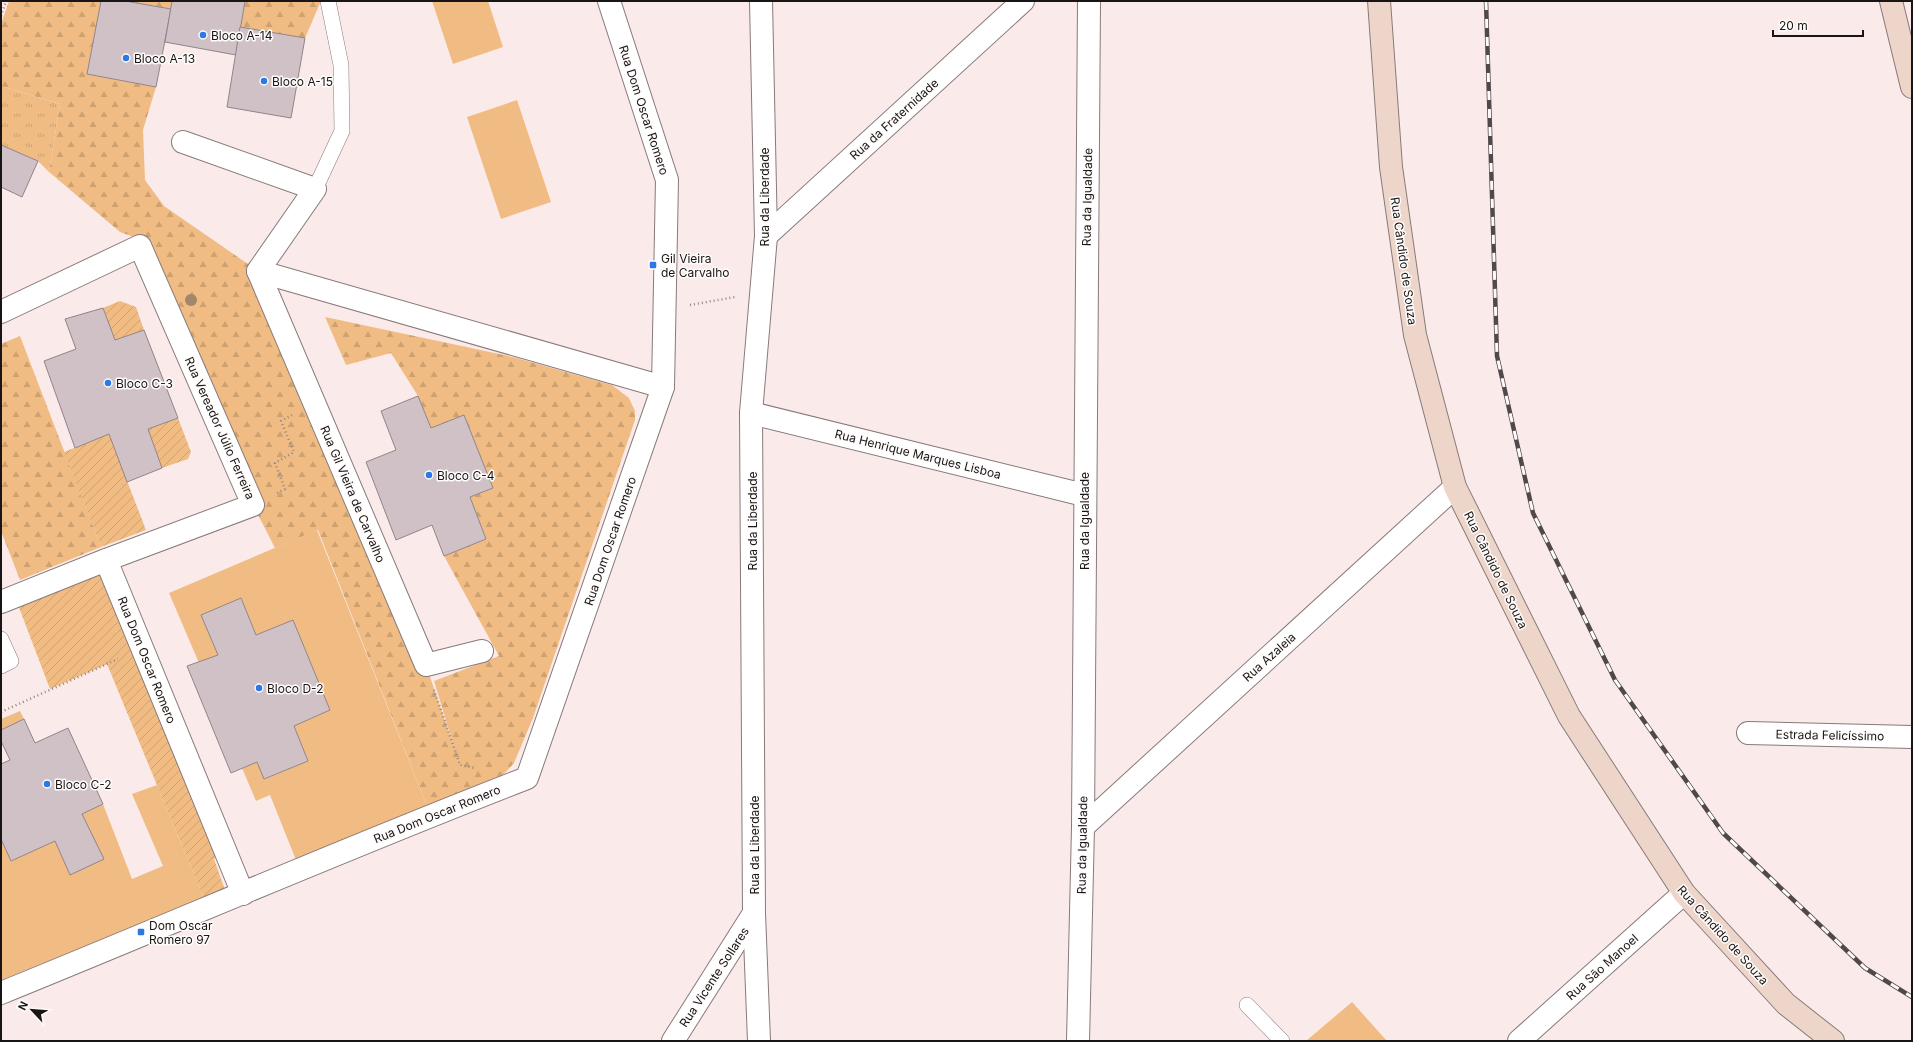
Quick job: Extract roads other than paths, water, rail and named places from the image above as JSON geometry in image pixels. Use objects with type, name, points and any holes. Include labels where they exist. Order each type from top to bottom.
[{"type":"street","name":"Rua Dom Oscar Romero","points":[[1,993],[436,813],[527,778],[663,387],[667,180],[609,1]]},
{"type":"street","name":"Rua da Liberdade","points":[[758,1041],[754,913],[751,413],[766,236],[761,1]]},
{"type":"street","name":"Rua da Fraternidade","points":[[766,236],[1023,1]]},
{"type":"street","name":"Rua da Igualdade","points":[[1078,1041],[1083,827],[1084,495],[1089,1]]},
{"type":"street","name":"Rua Cândido de Souza","points":[[1379,1],[1391,167],[1415,336],[1455,487],[1569,716],[1684,893],[1786,1004],[1833,1041]]},
{"type":"street","points":[[1891,1],[1912,87]]},
{"type":"street","points":[[183,142],[315,188],[258,271],[663,387]]},
{"type":"street","name":"Rua Vereador Júlio Ferreira","points":[[1,602],[106,560],[253,505],[140,246],[3,306]]},
{"type":"street","name":"Rua Gil Vieira de Carvalho","points":[[258,271],[426,665],[482,651]]},
{"type":"street","name":"Rua Henrique Marques Lisboa","points":[[751,413],[1084,495]]},
{"type":"street","name":"Rua Azaleia","points":[[1083,827],[1455,487]]},
{"type":"street","name":"Rua Dom Oscar Romero","points":[[106,560],[243,894]]},
{"type":"street","name":"Estrada Felicíssimo","points":[[1748,733],[1912,737]]},
{"type":"street","name":"Rua São Manoel","points":[[1519,1041],[1684,893]]},
{"type":"street","name":"Rua Vicente Sollares","points":[[673,1041],[754,913]]},
{"type":"lane","points":[[315,188],[342,131],[341,65],[328,1]]},
{"type":"lane","points":[[1,639],[11,662],[1,666]]},
{"type":"lane","points":[[1247,1005],[1282,1041]]},
{"type":"railway","points":[[1486,1],[1497,356],[1533,513],[1615,680],[1723,833],[1865,968],[1912,997]]},
{"type":"place","name":"Bloco A-14","points":[[203,35]]},
{"type":"place","name":"Bloco A-13","points":[[126,58]]},
{"type":"place","name":"Bloco A-15","points":[[264,81]]},
{"type":"place","name":"Gil Vieira de Carvalho","points":[[653,265]]},
{"type":"place","name":"Bloco C-3","points":[[108,383]]},
{"type":"place","name":"Bloco C-4","points":[[429,475]]},
{"type":"place","name":"Bloco D-2","points":[[259,688]]},
{"type":"place","name":"Bloco C-2","points":[[47,784]]},
{"type":"place","name":"Dom Oscar Romero 97","points":[[141,932]]}]
